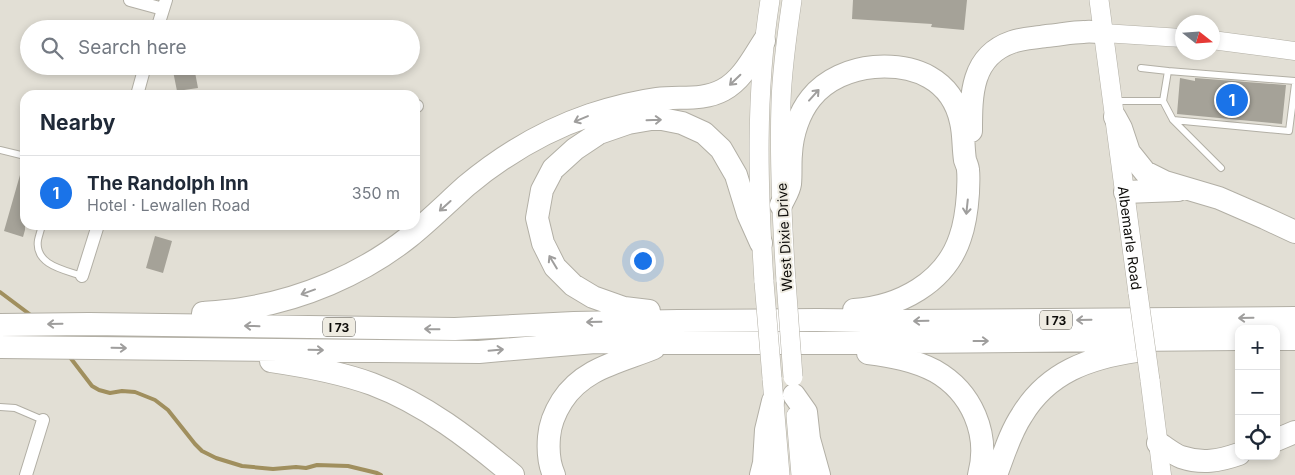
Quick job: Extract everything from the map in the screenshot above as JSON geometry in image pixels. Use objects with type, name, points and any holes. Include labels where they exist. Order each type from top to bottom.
[{"type":"highway","points":[[817,320],[845,310],[866,309],[902,300],[922,288],[938,274],[950,259],[961,238],[967,207],[968,170],[971,160],[971,104],[973,88],[980,68],[988,57],[1002,46],[1020,40],[1084,32],[1103,33]]},
{"type":"highway","points":[[420,227],[467,186],[498,162],[552,131],[590,116],[632,104],[656,99],[702,98],[724,90],[736,81],[746,69],[764,41]]},
{"type":"highway","points":[[781,205],[790,185],[792,138],[802,111],[816,92],[831,80],[849,72],[868,68],[890,67],[913,70],[933,79],[944,87],[954,101],[959,115],[964,136],[965,159],[968,170]]},
{"type":"highway","points":[[1114,109],[1129,152],[1145,172],[1165,182],[1219,198],[1295,232]]},
{"type":"highway","points":[[678,321],[655,312],[624,308],[593,297],[573,285],[556,267],[542,243],[537,218],[542,190],[553,169],[575,149],[600,133],[628,123],[657,118],[682,123],[704,133],[721,149],[736,175],[748,214],[761,243]]},
{"type":"highway","points":[[1125,192],[1189,189]]},
{"type":"highway","points":[[89,324],[240,309],[308,293],[336,281],[381,256],[417,230]]},
{"type":"highway","name":"I 73","points":[[0,325],[89,324],[455,329],[574,323],[678,321],[1295,318]]},
{"type":"highway","name":"I 73","points":[[0,347],[479,352],[595,342],[809,343],[1235,339]]},
{"type":"highway","points":[[1280,339],[1295,339]]},
{"type":"highway","points":[[996,475],[1007,444],[1022,415],[1040,391],[1063,373],[1104,357],[1138,351],[1194,349],[1214,340]]},
{"type":"highway","points":[[554,475],[548,450],[549,431],[555,412],[569,390],[586,376],[616,361],[636,356],[666,343]]},
{"type":"highway","points":[[809,343],[828,352],[894,356],[934,371],[960,390],[979,423],[983,445],[980,475]]},
{"type":"highway","points":[[143,348],[245,357],[298,365],[334,372],[372,384],[410,401],[445,422],[486,452],[513,475]]},
{"type":"highway","points":[[761,475],[764,463],[766,430],[787,391],[806,412],[809,439],[819,475]]},
{"type":"highway","points":[[1280,438],[1295,432]]},
{"type":"highway","points":[[1158,442],[1180,456],[1198,461],[1219,461],[1235,455]]},
{"type":"highway","points":[[1228,475],[1245,460]]},
{"type":"main road","name":"West Dixie Drive","points":[[770,0],[764,41],[759,115],[761,243],[772,378],[787,391],[801,475]]},
{"type":"main road","name":"West Dixie Drive","points":[[780,475],[787,391],[786,281],[781,205],[781,101],[784,56],[792,0]]},
{"type":"main road","name":"Albemarle Road","points":[[1098,0],[1158,442]]},
{"type":"street","points":[[130,0],[165,4],[160,20]]},
{"type":"street","points":[[1103,33],[1175,38]]},
{"type":"street","points":[[1220,41],[1295,51]]},
{"type":"street","points":[[138,90],[142,75]]},
{"type":"street","points":[[82,276],[96,230]]},
{"type":"street","points":[[26,475],[43,420]]},
{"type":"street","name":"Albemarle Road","points":[[1158,442],[1162,475]]},
{"type":"lane","points":[[1142,68],[1295,83],[1289,131],[1174,120]]},
{"type":"lane","points":[[1168,71],[1163,101],[1174,120],[1221,168]]},
{"type":"lane","points":[[1114,109],[1163,101]]},
{"type":"lane","points":[[0,150],[20,155]]},
{"type":"lane","points":[[41,230],[37,242],[41,256],[49,265],[82,276]]},
{"type":"lane","points":[[0,406],[15,408],[43,420]]},
{"type":"building","points":[[853,0],[967,0],[964,30],[931,27],[932,24],[852,19]]},
{"type":"building","points":[[174,75],[196,75],[198,88],[177,90]]},
{"type":"building","points":[[1180,78],[1195,81],[1195,78],[1286,85],[1282,124],[1177,114]]},
{"type":"building","points":[[20,175],[20,230],[25,230],[23,237],[4,231]]},
{"type":"building","points":[[155,236],[172,241],[163,273],[146,268]]},
{"type":"waterway","points":[[0,292],[32,316]]},
{"type":"waterway","points":[[69,356],[92,386],[99,390],[110,393],[122,391],[135,392],[155,400],[168,410],[202,451],[216,458],[242,466],[273,469],[306,468],[317,465],[348,466],[381,475]]},
{"type":"place","name":"The Randolph Inn","points":[[1232,100]]}]
